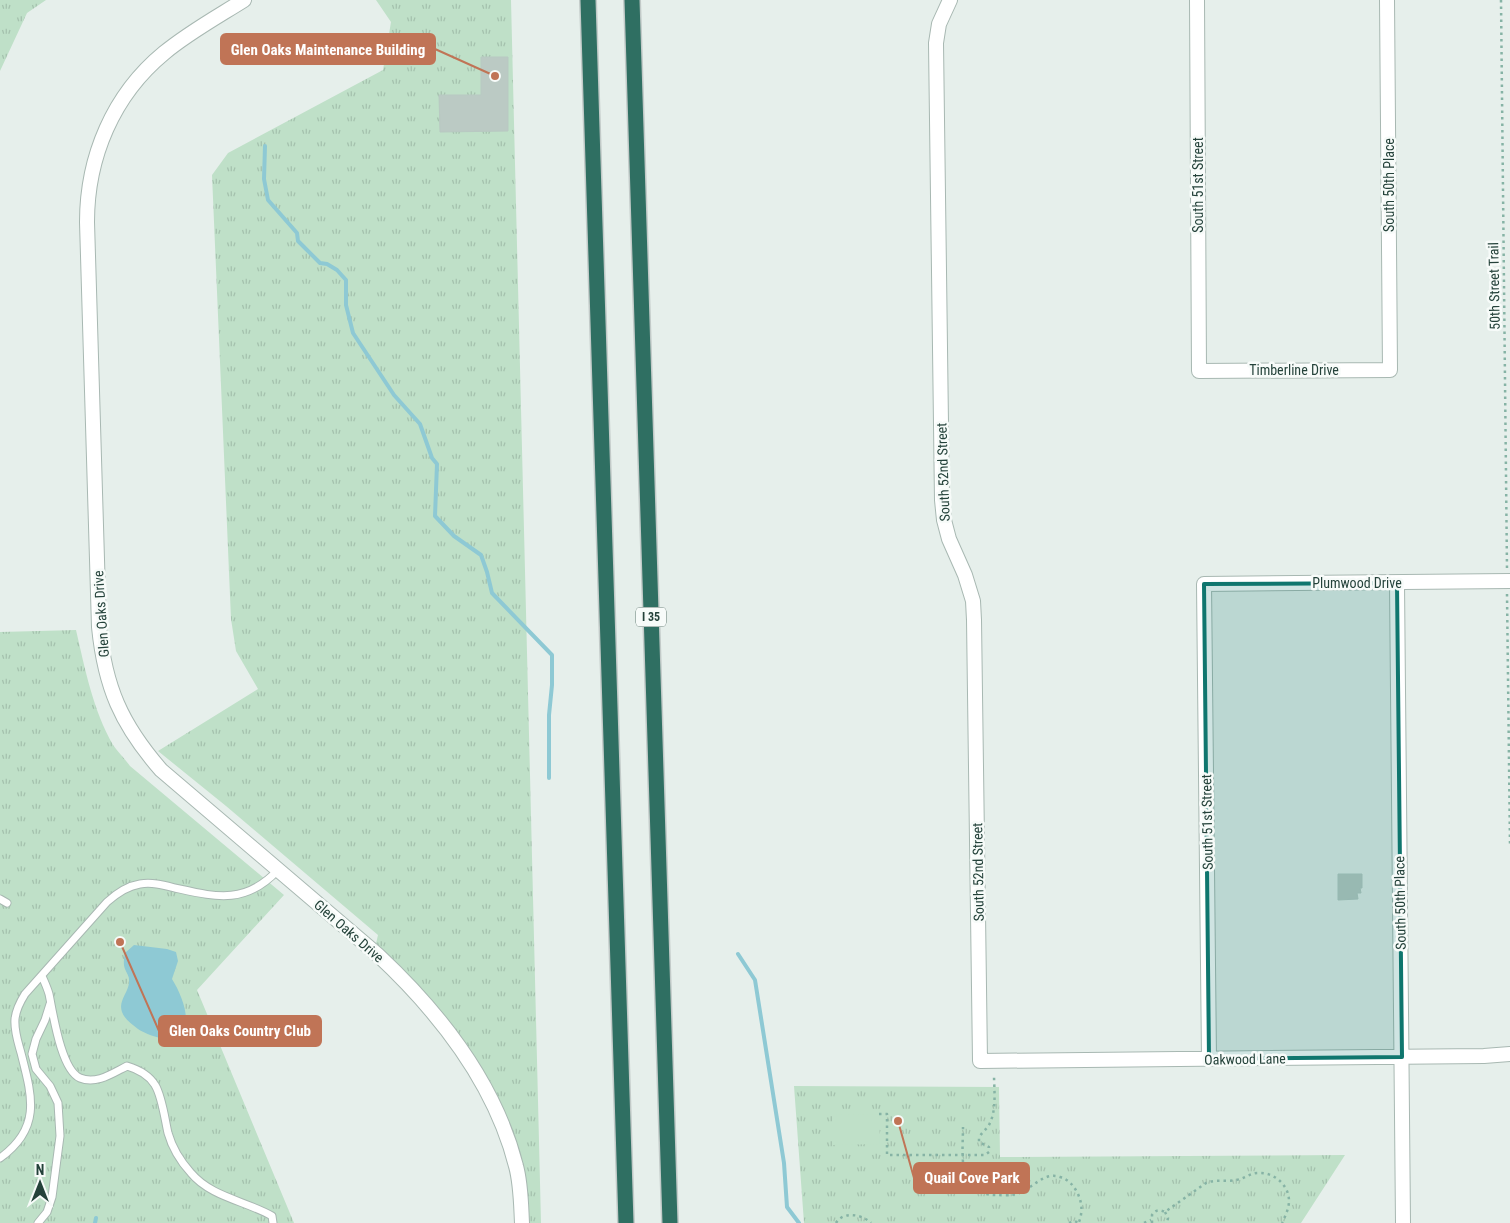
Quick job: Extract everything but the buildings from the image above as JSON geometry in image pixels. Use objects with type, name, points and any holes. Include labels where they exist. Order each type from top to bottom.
[{"type":"highway","points":[[587,0],[626,1223]]},
{"type":"highway","name":"I 35","points":[[632,4],[670,1223]]},
{"type":"street","name":"Glen Oaks Drive","points":[[244,0],[164,52],[145,70],[114,112],[103,136],[89,185],[87,222],[99,627],[107,679],[116,704],[128,728],[143,750],[174,782],[406,981],[456,1041],[495,1107],[509,1141],[517,1168],[522,1223]]},
{"type":"street","name":"South 52nd Street","points":[[950,0],[939,24],[936,43],[942,500],[944,520],[949,539],[966,575],[973,601],[980,1062]]},
{"type":"street","name":"South 51st Street","points":[[1196,0],[1199,371]]},
{"type":"street","name":"South 50th Place","points":[[1387,0],[1390,370]]},
{"type":"street","name":"Timberline Drive","points":[[1199,371],[1390,370]]},
{"type":"street","name":"Plumwood Drive","points":[[1204,584],[1508,580]]},
{"type":"street","name":"South 50th Place","points":[[1397,582],[1403,1223]]},
{"type":"street","name":"South 51st Street","points":[[1204,584],[1209,1059]]},
{"type":"street","name":"Oakwood Lane","points":[[980,1062],[1484,1056],[1510,1054]]},
{"type":"lane","points":[[0,1158],[10,1151],[20,1139],[27,1125],[31,1110],[31,1095],[15,1031],[15,1017],[19,1004],[25,994],[107,902],[117,893],[129,887],[142,884],[158,884],[213,896],[243,894],[257,888],[270,879],[278,870]]},
{"type":"lane","points":[[42,976],[48,991],[63,1054],[73,1072],[80,1078],[92,1080],[127,1066],[137,1069],[155,1085],[169,1135],[181,1160],[192,1175],[208,1188],[258,1208],[272,1216],[273,1223]]},
{"type":"lane","points":[[38,1223],[47,1212],[52,1197],[60,1136],[58,1103],[50,1086],[36,1069],[32,1054],[51,1003]]},
{"type":"path","name":"50th Street Trail","points":[[1501,0],[1510,845]]},
{"type":"path","points":[[879,1114],[887,1114],[887,1155],[984,1155],[989,1152],[989,1147],[979,1142],[978,1138],[988,1127],[992,1117],[994,1072]]},
{"type":"path","points":[[963,1127],[963,1169],[967,1181],[982,1194],[1015,1194],[1047,1176],[1054,1175],[1068,1180],[1082,1204],[1079,1222],[1069,1223]]},
{"type":"path","points":[[1165,1212],[1191,1192],[1212,1180],[1235,1181],[1261,1172],[1278,1179],[1287,1192],[1289,1202],[1282,1223]]},
{"type":"path","points":[[1144,1223],[1152,1221],[1152,1215],[1156,1211],[1161,1210],[1165,1212],[1168,1218],[1167,1223]]},
{"type":"path","points":[[836,1223],[847,1215],[858,1215],[871,1223]]},
{"type":"highlighted area","points":[[1397,583],[1402,1057],[1209,1059],[1204,584]]},
{"type":"green space","points":[[0,0],[46,0],[27,13],[0,71]]},
{"type":"green space","points":[[376,0],[511,0],[541,1223],[522,1223],[517,1168],[476,1073],[374,952],[378,935],[158,751],[258,689],[236,651],[231,619],[212,175],[228,153],[383,70],[391,22]]},
{"type":"green space","points":[[76,630],[95,704],[106,732],[115,748],[130,766],[284,895],[197,990],[294,1223],[0,1223],[0,632]]},
{"type":"green space","points":[[794,1086],[999,1087],[1000,1157],[1345,1155],[1301,1223],[804,1223]]},
{"type":"green space","points":[[879,1114],[880,1144],[833,1145],[833,1115]]},
{"type":"water","points":[[134,945],[176,952],[178,961],[172,979],[178,989],[186,1018],[184,1031],[179,1036],[166,1039],[150,1035],[138,1029],[123,1015],[121,1004],[129,981],[124,967],[124,957],[125,953]]},
{"type":"waterway","points":[[265,146],[264,179],[268,200],[297,233],[298,241],[320,263],[327,264],[337,270],[346,280],[346,305],[353,333],[394,395],[420,424],[432,458],[437,464],[435,516],[454,536],[481,555],[492,593],[552,655],[549,715],[549,778]]},
{"type":"waterway","points":[[738,954],[755,980],[784,1163],[787,1207],[799,1223]]},
{"type":"waterway","points":[[95,1223],[96,1218]]},
{"type":"place","name":"Glen Oaks Maintenance Building","points":[[495,76]]},
{"type":"place","name":"Glen Oaks Country Club","points":[[120,942]]},
{"type":"place","name":"Quail Cove Park","points":[[898,1121]]}]
